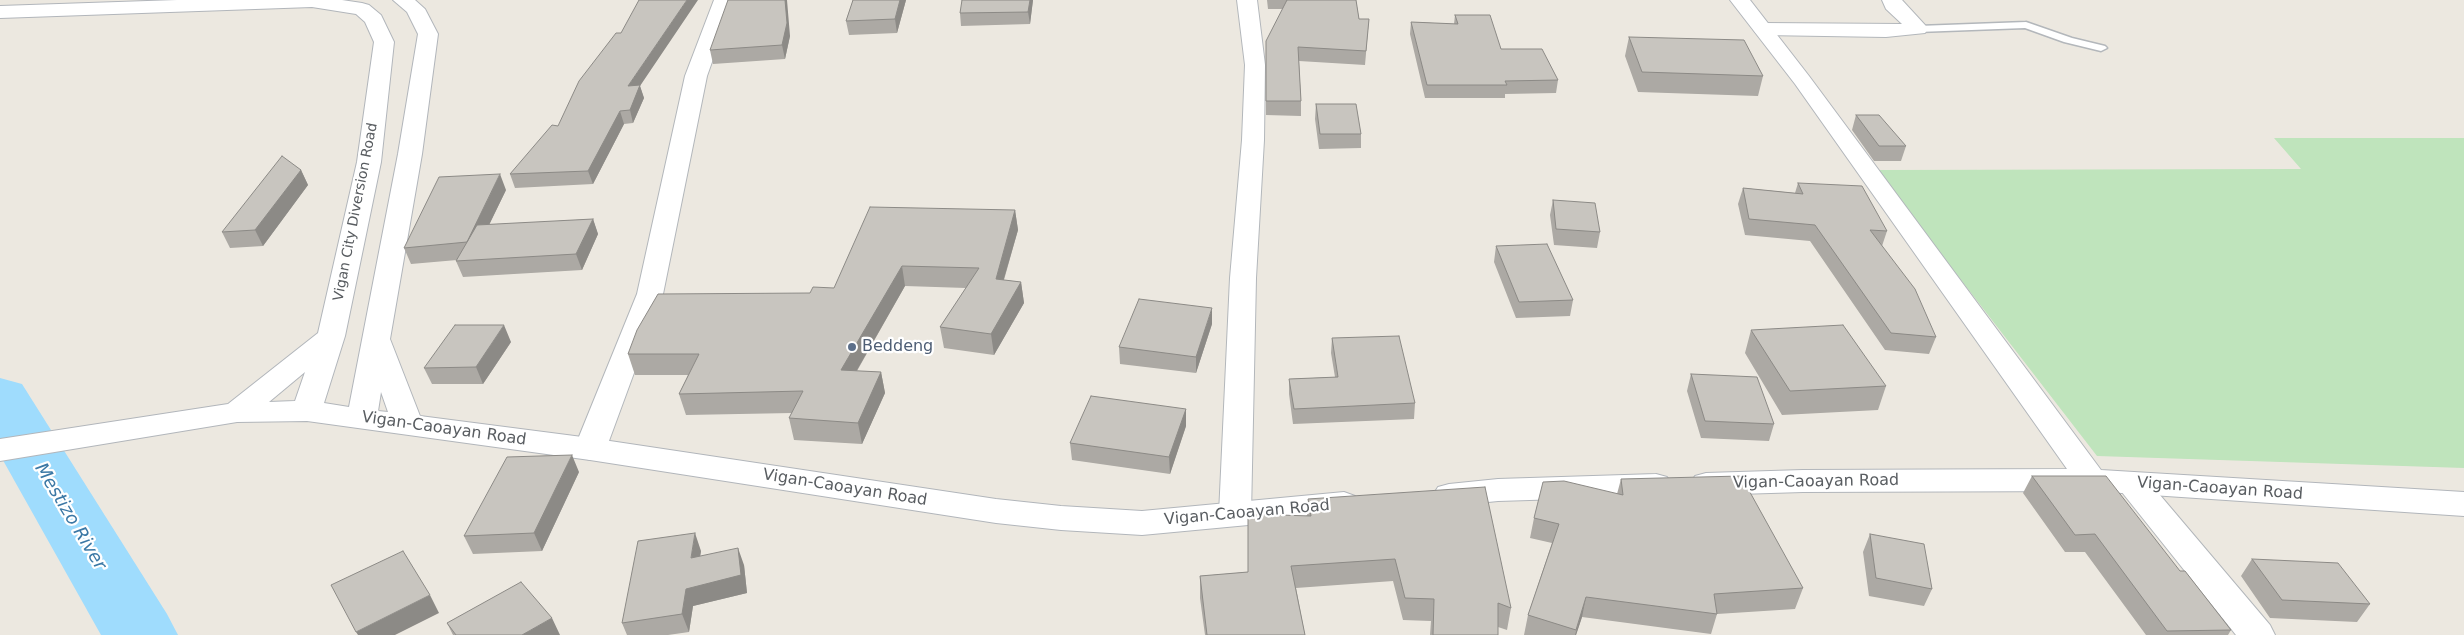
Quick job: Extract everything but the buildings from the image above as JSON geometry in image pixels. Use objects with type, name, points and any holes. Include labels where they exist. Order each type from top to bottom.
[{"type":"main road","points":[[362,417],[410,154],[428,34],[415,9],[403,0]]},
{"type":"main road","points":[[590,449],[650,294],[696,76],[724,0]]},
{"type":"main road","points":[[1235,514],[1243,278],[1254,112],[1255,65],[1247,0]]},
{"type":"main road","points":[[1740,0],[1802,80],[2092,480]]},
{"type":"main road","points":[[1892,0],[1893,5],[1918,29]]},
{"type":"main road","name":"Vigan City Diversion Road","points":[[0,12],[312,1],[362,9],[374,19],[384,42],[369,162],[332,336],[307,412]]},
{"type":"main road","points":[[1763,30],[1886,31],[1918,29]]},
{"type":"main road","points":[[227,413],[332,336]]},
{"type":"main road","points":[[376,339],[408,424]]},
{"type":"main road","name":"Vigan-Caoayan Road","points":[[0,450],[227,413],[307,412],[362,417],[590,449],[996,511],[1052,517],[1142,524],[1373,502]]},
{"type":"main road","name":"Vigan-Caoayan Road","points":[[1421,497],[1498,490],[1793,481],[2092,480],[2464,504]]},
{"type":"main road","points":[[2132,483],[2257,635]]},
{"type":"lane","points":[[1918,29],[2016,24],[2101,48]]},
{"type":"green space","points":[[2274,138],[2464,138],[2464,468],[2097,456],[1876,170],[2301,169]]},
{"type":"waterway","name":"Mestizo River","points":[[0,399],[140,635]]},
{"type":"place","name":"Beddeng","points":[[852,347]]}]
